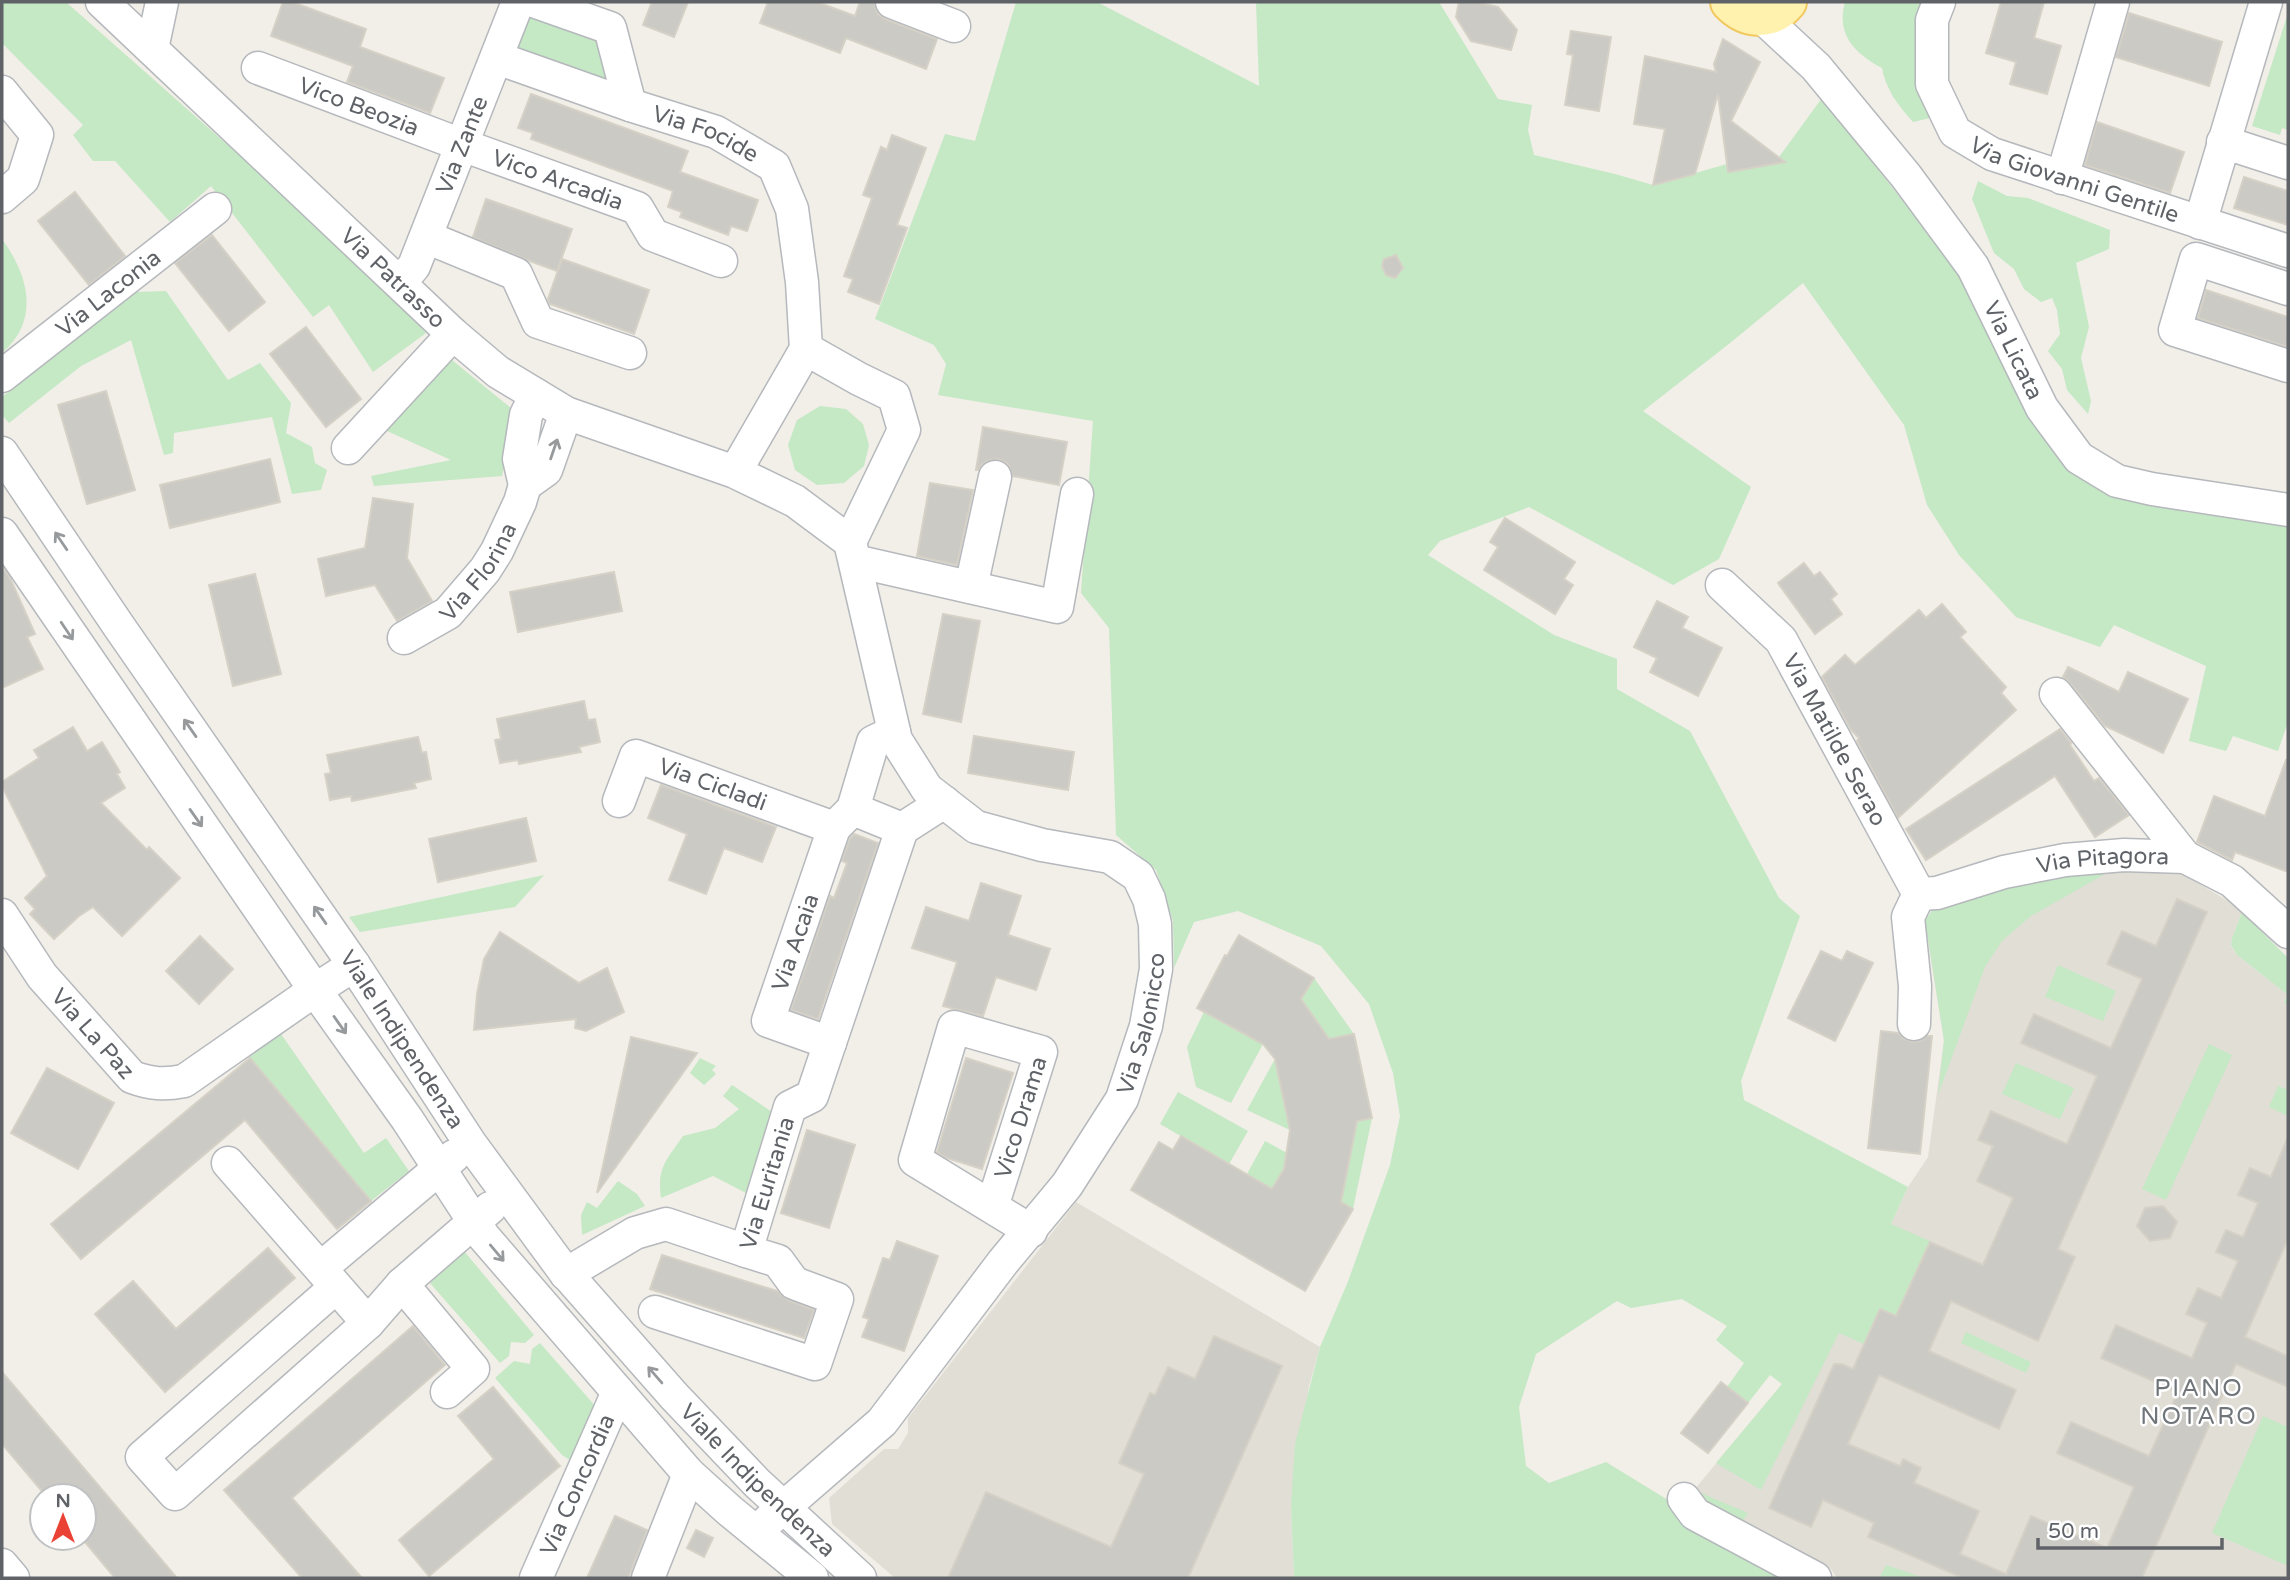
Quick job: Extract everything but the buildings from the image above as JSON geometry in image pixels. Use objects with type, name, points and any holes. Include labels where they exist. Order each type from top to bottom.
[{"type":"street","name":"Via Patrasso","points":[[102,2],[453,334],[498,372],[566,413],[735,472],[794,501],[853,552]]},
{"type":"street","points":[[152,49],[162,2]]},
{"type":"street","name":"Via Zante","points":[[400,283],[414,266],[518,2]]},
{"type":"street","points":[[536,2],[616,15],[630,105]]},
{"type":"street","points":[[892,2],[954,26]]},
{"type":"street","name":"Via Giovanni Gentile","points":[[1939,2],[1932,20],[1932,83],[1955,132],[1992,154],[2288,251]]},
{"type":"street","points":[[2062,178],[2113,2]]},
{"type":"street","points":[[2200,223],[2266,2]]},
{"type":"street","name":"Via Licata","points":[[1768,5],[1906,176],[1973,267],[2042,408],[2079,458],[2117,481],[2288,510]]},
{"type":"street","name":"Via Focide","points":[[496,58],[716,132],[774,166],[792,209],[802,282],[806,349]]},
{"type":"street","name":"Vico Beozia","points":[[258,68],[462,145]]},
{"type":"street","points":[[2,92],[37,135],[23,179],[2,197]]},
{"type":"street","points":[[2223,142],[2288,163]]},
{"type":"street","name":"Vico Arcadia","points":[[462,145],[637,208],[653,234],[721,261]]},
{"type":"street","name":"Via Laconia","points":[[2,376],[215,209]]},
{"type":"street","points":[[426,237],[516,274],[538,322],[630,353]]},
{"type":"street","points":[[2288,289],[2196,259],[2175,330],[2288,366]]},
{"type":"street","points":[[348,448],[453,334]]},
{"type":"street","points":[[735,472],[806,349],[894,396],[904,430],[853,552],[971,587],[1057,607],[1077,494]]},
{"type":"street","name":"Via Florina","points":[[404,638],[448,612],[485,570],[496,551],[520,502],[524,485],[519,460],[526,415],[536,395]]},
{"type":"street","name":"Via Florina","points":[[524,485],[546,470],[566,413]]},
{"type":"street","name":"Viale Indipendenza","points":[[2,453],[354,965],[470,1143],[566,1274],[674,1396],[757,1483],[860,1578]]},
{"type":"street","points":[[971,587],[995,477]]},
{"type":"street","name":"Viale Indipendenza","points":[[2,534],[315,990],[407,1119],[474,1222],[540,1305],[689,1474],[807,1576]]},
{"type":"street","name":"Via Salonicco","points":[[755,1532],[882,1422],[1003,1262],[1067,1185],[1122,1099],[1146,1026],[1156,969],[1155,923],[1149,899],[1138,876],[1110,857],[1042,845],[976,827],[927,789],[896,740],[853,552]]},
{"type":"street","name":"Via Matilde Serao","points":[[1722,584],[1780,640],[1928,893]]},
{"type":"street","points":[[2056,694],[2185,857]]},
{"type":"street","name":"Via Acaia","points":[[830,1043],[768,1021],[873,742],[894,732]]},
{"type":"street","name":"Via Cicladi","points":[[619,800],[636,756],[844,818]]},
{"type":"street","points":[[844,818],[902,829],[943,802]]},
{"type":"street","name":"Via Euritania","points":[[566,1274],[635,1233],[666,1224],[746,1251],[790,1107],[812,1096],[902,829]]},
{"type":"street","name":"Via Pitagora","points":[[1928,893],[2004,872],[2064,860],[2124,855],[2185,857],[2232,881],[2288,932]]},
{"type":"street","points":[[1914,1024],[1915,986],[1908,917],[1928,893]]},
{"type":"street","name":"Via La Paz","points":[[2,915],[42,976],[132,1077],[149,1083],[166,1085],[184,1081],[354,965]]},
{"type":"street","name":"Vico Drama","points":[[992,1207],[1041,1052],[954,1027],[915,1160],[1031,1231]]},
{"type":"street","points":[[470,1143],[323,1271],[142,1457],[175,1494],[368,1324],[411,1295],[474,1222],[507,1194]]},
{"type":"street","points":[[228,1163],[368,1324]]},
{"type":"street","points":[[655,1312],[815,1364],[837,1299],[793,1283],[778,1261],[746,1251]]},
{"type":"street","points":[[411,1295],[473,1369],[447,1392]]},
{"type":"street","name":"Via Concordia","points":[[536,1578],[618,1392]]},
{"type":"street","points":[[648,1578],[689,1474]]},
{"type":"street","points":[[1684,1499],[1695,1514],[1815,1578]]},
{"type":"street","points":[[2,1565],[13,1578]]},
{"type":"shaded area","points":[[2094,866],[2179,872],[2230,902],[2242,912],[2231,946],[2237,955],[2288,995],[2284,1001],[2288,1005],[2288,1578],[1837,1578],[1831,1569],[1819,1562],[1720,1514],[1694,1490],[1782,1384],[1891,1224],[1908,1187],[1928,1157],[1944,1041],[1925,921]]},
{"type":"shaded area","points":[[1076,1202],[1320,1347],[1309,1386],[1291,1505],[1294,1578],[895,1578],[832,1524],[829,1498],[884,1449],[898,1449],[908,1433],[908,1418]]},
{"type":"green space","points":[[2,2],[66,2],[351,254],[426,333],[373,372],[329,305],[313,317],[211,186],[170,222],[115,161],[93,161],[73,135],[83,125],[2,43]]},
{"type":"green space","points":[[1016,2],[1097,2],[1259,86],[1256,2],[1439,2],[1498,99],[1532,105],[1528,130],[1534,155],[1653,185],[1727,164],[1729,172],[1777,163],[1822,98],[1971,288],[2020,401],[2048,439],[2124,494],[2185,512],[2288,525],[2288,722],[2278,751],[2233,736],[2226,751],[2189,741],[2206,666],[2114,625],[2100,647],[2016,617],[1959,555],[1927,505],[1904,425],[1803,283],[1643,411],[1751,487],[1719,559],[1673,585],[1529,507],[1440,541],[1428,555],[1554,635],[1617,659],[1617,689],[1690,731],[1779,898],[1800,916],[1741,1081],[1744,1100],[1908,1187],[1891,1224],[1930,1241],[1896,1316],[1864,1344],[1839,1333],[1761,1490],[1716,1463],[1782,1384],[1770,1375],[1748,1403],[1727,1387],[1744,1363],[1716,1340],[1727,1326],[1682,1299],[1631,1308],[1617,1301],[1536,1354],[1519,1407],[1526,1466],[1549,1483],[1606,1462],[1795,1578],[1294,1578],[1291,1505],[1295,1444],[1320,1347],[1347,1284],[1390,1165],[1400,1116],[1393,1073],[1369,1004],[1321,946],[1238,911],[1194,922],[1174,968],[1173,921],[1156,870],[1116,835],[1109,628],[1081,593],[1093,421],[938,395],[946,364],[934,345],[875,319],[945,134],[975,141]]},
{"type":"green space","points":[[1845,2],[1921,2],[1916,47],[1928,97],[1930,118],[1913,122],[1893,97],[1882,68],[1863,56],[1850,41],[1843,24]]},
{"type":"green space","points":[[527,10],[601,37],[611,87],[512,52]]},
{"type":"green space","points":[[2288,13],[2288,130],[2282,128],[2280,135],[2252,126]]},
{"type":"green space","points":[[1978,181],[2007,196],[2028,198],[2110,230],[2109,249],[2076,263],[2089,327],[2081,358],[2091,401],[2088,414],[2067,390],[2062,369],[2048,351],[2060,334],[2057,310],[2052,298],[2041,302],[2024,289],[2014,269],[1994,253],[1972,199]]},
{"type":"green space","points":[[2,239],[19,268],[24,283],[26,312],[14,340],[2,353]]},
{"type":"green space","points":[[166,291],[228,380],[260,363],[291,403],[286,433],[312,447],[315,463],[327,470],[321,490],[292,494],[272,417],[174,433],[173,453],[164,455],[131,340],[81,366],[9,423],[2,415],[2,397],[135,292]]},
{"type":"green space","points":[[447,356],[516,412],[502,476],[374,486],[371,476],[451,460],[387,431]]},
{"type":"green space","points":[[820,406],[846,409],[863,424],[869,445],[864,466],[844,483],[817,485],[795,470],[788,445],[797,420]]},
{"type":"green space","points":[[2094,866],[2105,867],[2105,874],[2031,916],[2002,941],[1985,967],[1938,1095],[1944,1040],[1925,921],[1934,907]]},
{"type":"green space","points":[[544,875],[515,907],[360,932],[349,917]]},
{"type":"green space","points":[[2242,912],[2288,958],[2288,995],[2237,955],[2231,945]]},
{"type":"green space","points":[[2058,965],[2116,991],[2103,1021],[2045,997]]},
{"type":"green space","points":[[1314,978],[1354,1034],[1329,1039],[1301,999]]},
{"type":"green space","points":[[1204,1012],[1263,1044],[1231,1103],[1196,1087],[1187,1047]]},
{"type":"green space","points":[[281,1034],[364,1153],[386,1138],[409,1171],[371,1201],[249,1057]]},
{"type":"green space","points":[[2209,1044],[2232,1055],[2166,1200],[2142,1189]]},
{"type":"green space","points":[[700,1058],[716,1066],[712,1070],[716,1074],[704,1085],[690,1073]]},
{"type":"green space","points":[[1275,1059],[1290,1130],[1247,1110]]},
{"type":"green space","points":[[2016,1063],[2074,1088],[2060,1119],[2002,1094]]},
{"type":"green space","points":[[732,1085],[775,1114],[746,1193],[713,1176],[661,1198],[662,1171],[683,1136],[715,1128],[739,1109],[723,1096]]},
{"type":"green space","points":[[2278,1086],[2288,1090],[2288,1116],[2269,1107]]},
{"type":"green space","points":[[1178,1092],[1248,1131],[1229,1164],[1160,1124]]},
{"type":"green space","points":[[1372,1118],[1353,1209],[1341,1202],[1357,1121]]},
{"type":"green space","points":[[1265,1141],[1287,1153],[1284,1169],[1272,1189],[1247,1174]]},
{"type":"green space","points":[[618,1181],[637,1194],[645,1206],[582,1235],[581,1215],[587,1202],[597,1208]]},
{"type":"green space","points":[[464,1251],[534,1335],[525,1343],[511,1342],[509,1356],[500,1363],[430,1283]]},
{"type":"green space","points":[[1966,1332],[2031,1362],[2026,1373],[1961,1343]]},
{"type":"green space","points":[[540,1343],[597,1408],[576,1464],[562,1455],[495,1378],[514,1361],[530,1364],[532,1349]]},
{"type":"green space","points":[[2263,1416],[2288,1427],[2286,1565],[2212,1533]]},
{"type":"green space","points":[[1694,1490],[1748,1513],[1741,1524],[1703,1507]]},
{"type":"green space","points":[[1886,1565],[1924,1578],[1879,1578]]},
{"type":"district","name":"PIANO NOTARO","points":[[2199,1402]]}]
